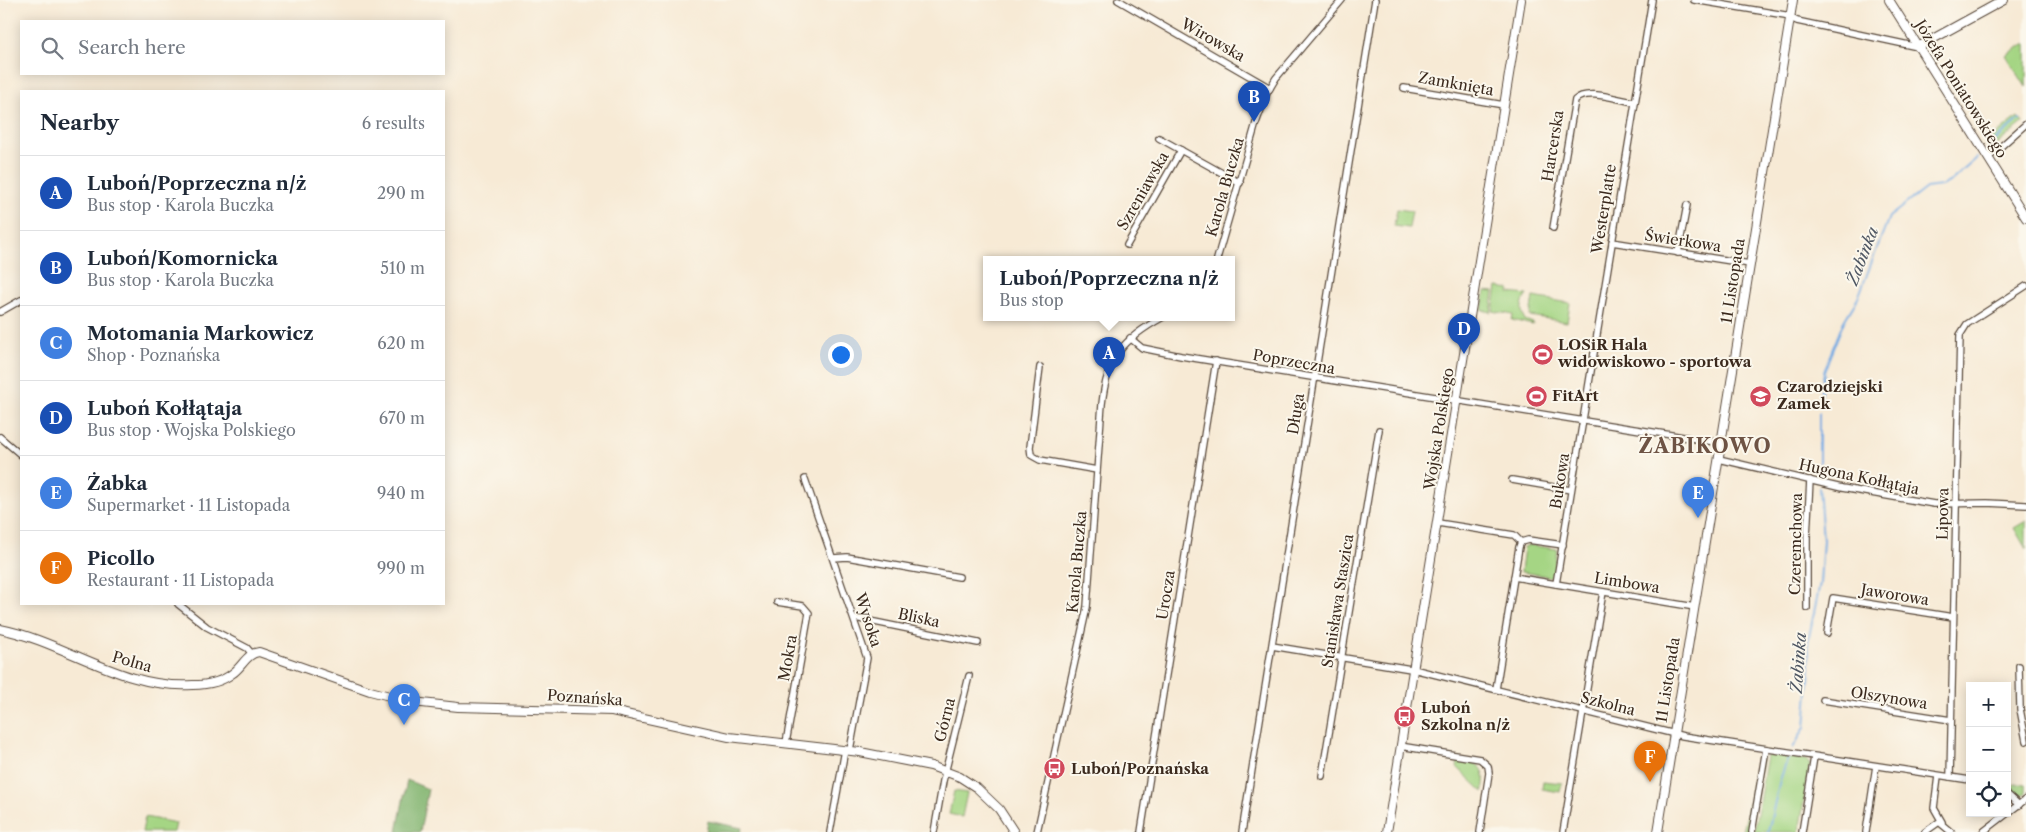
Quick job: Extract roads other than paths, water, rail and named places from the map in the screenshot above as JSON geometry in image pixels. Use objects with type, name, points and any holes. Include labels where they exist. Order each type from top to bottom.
[{"type":"street","name":"Wirowska","points":[[1118,0],[1270,88]]},
{"type":"street","name":"Karola Buczka","points":[[1218,256],[1256,123],[1270,88],[1342,0]]},
{"type":"street","name":"Długa","points":[[1242,832],[1375,0]]},
{"type":"street","name":"Wojska Polskiego","points":[[1386,832],[1438,523],[1521,0]]},
{"type":"street","name":"Westerplatte","points":[[1582,422],[1652,0]]},
{"type":"street","points":[[1694,0],[1720,2],[1790,17],[1797,21],[1918,46],[2004,0]]},
{"type":"street","name":"11 Listopada","points":[[1658,832],[1793,0]]},
{"type":"street","name":"Józefa Poniatowskiego","points":[[1889,0],[2026,218]]},
{"type":"street","name":"Zamknięta","points":[[1404,88],[1504,105]]},
{"type":"street","name":"Harcerska","points":[[1553,228],[1575,100],[1579,96],[1588,95],[1634,102]]},
{"type":"street","points":[[1988,158],[2026,124]]},
{"type":"street","points":[[1159,138],[1240,183]]},
{"type":"street","name":"Szreniawska","points":[[1126,245],[1181,150]]},
{"type":"street","points":[[1678,253],[1687,205]]},
{"type":"street","name":"Świerkowa","points":[[1612,242],[1750,264]]},
{"type":"street","name":"Lipowa","points":[[1950,777],[1961,331],[1967,324],[2026,286]]},
{"type":"street","points":[[0,312],[20,301]]},
{"type":"street","name":"Karola Buczka","points":[[1036,832],[1088,607],[1097,470],[1106,378],[1115,354],[1130,338],[1157,321]]},
{"type":"street","name":"Poprzeczna","points":[[1130,338],[1142,348],[1457,402]]},
{"type":"street","name":"Urocza","points":[[1141,832],[1216,361]]},
{"type":"street","points":[[1040,367],[1030,448],[1031,455],[1040,460],[1097,470]]},
{"type":"street","points":[[1457,402],[1721,443]]},
{"type":"street","name":"Bukowa","points":[[1556,584],[1582,422]]},
{"type":"street","name":"Stanisława Staszica","points":[[1322,776],[1379,430]]},
{"type":"street","points":[[0,438],[20,454]]},
{"type":"street","name":"Hugona Kołłątaja","points":[[1719,459],[1911,501],[1938,505],[1987,503],[2026,505]]},
{"type":"street","name":"Wysoka","points":[[805,478],[855,618],[866,654],[867,666],[830,832]]},
{"type":"street","points":[[1512,480],[1571,490]]},
{"type":"street","name":"Czeremchowa","points":[[1807,608],[1807,537],[1810,480]]},
{"type":"street","points":[[1438,523],[1514,535],[1521,542]]},
{"type":"street","points":[[1521,542],[1528,540],[1562,545]]},
{"type":"street","points":[[1496,689],[1521,542]]},
{"type":"street","points":[[833,558],[847,557],[959,577]]},
{"type":"street","points":[[1514,577],[1556,584]]},
{"type":"street","name":"Limbowa","points":[[1556,584],[1695,607]]},
{"type":"street","points":[[1563,832],[1603,592]]},
{"type":"street","name":"Jaworowa","points":[[1827,633],[1833,598],[1953,617]]},
{"type":"street","name":"Mokra","points":[[777,602],[803,606],[809,613],[786,743]]},
{"type":"street","name":"Poznańska","points":[[179,605],[207,628],[247,648],[252,654],[262,653],[377,693],[420,703],[467,707],[606,710],[724,736],[847,750],[946,770],[966,780],[987,796],[999,809],[1014,832]]},
{"type":"street","name":"Bliska","points":[[855,618],[978,644]]},
{"type":"street","name":"Polna","points":[[0,629],[26,636],[116,673],[172,685],[201,685],[220,680],[233,674],[252,654]]},
{"type":"street","name":"Szkolna","points":[[1272,646],[1413,669],[1673,734],[1966,779]]},
{"type":"street","points":[[2019,666],[2020,708],[2026,741]]},
{"type":"street","name":"Górna","points":[[934,832],[946,770],[969,676]]},
{"type":"street","name":"Olszynowa","points":[[1823,700],[1951,720]]},
{"type":"street","points":[[1400,746],[1480,760],[1486,763],[1489,773],[1480,832]]},
{"type":"street","points":[[1752,832],[1766,749]]},
{"type":"street","points":[[1802,832],[1814,757]]},
{"type":"street","points":[[1866,832],[1876,766]]},
{"type":"street","points":[[1938,776],[1934,808],[1942,822],[1952,832]]},
{"type":"street","points":[[2011,798],[2019,805]]},
{"type":"street","points":[[1983,832],[2026,799]]},
{"type":"street","points":[[1925,832],[1942,822]]},
{"type":"waterway","name":"Żabinka","points":[[1989,146],[2020,119]]},
{"type":"waterway","name":"Żabinka","points":[[1819,404],[1824,372],[1829,358],[1844,321],[1858,298],[1889,217],[1926,188],[1941,186],[1951,181],[1977,158]]},
{"type":"waterway","name":"Żabinka","points":[[1819,413],[1819,478]]},
{"type":"waterway","name":"Żabinka","points":[[1793,748],[1805,727],[1810,668],[1808,642],[1820,583],[1823,540],[1819,488]]},
{"type":"waterway","name":"Żabinka","points":[[1768,832],[1780,780],[1788,758]]},
{"type":"place","name":"Luboń/Komornicka","points":[[1254,122]]},
{"type":"place","name":"Luboń Kołłątaja","points":[[1464,354]]},
{"type":"place","name":"LOSiR Hala widowiskowo - sportowa","points":[[1542,354]]},
{"type":"place","name":"Luboń/Poprzeczna n/ż","points":[[1109,378]]},
{"type":"place","name":"FitArt","points":[[1536,396]]},
{"type":"place","name":"Czarodziejski Zamek","points":[[1761,396]]},
{"type":"place","name":"Żabka","points":[[1698,518]]},
{"type":"place","name":"Luboń Szkolna n/ż","points":[[1405,717]]},
{"type":"place","name":"Motomania Markowicz","points":[[404,725]]},
{"type":"place","name":"Luboń/Poznańska","points":[[1055,769]]},
{"type":"place","name":"Picollo","points":[[1650,782]]},
{"type":"district","name":"ŻABIKOWO","points":[[1705,446]]}]
